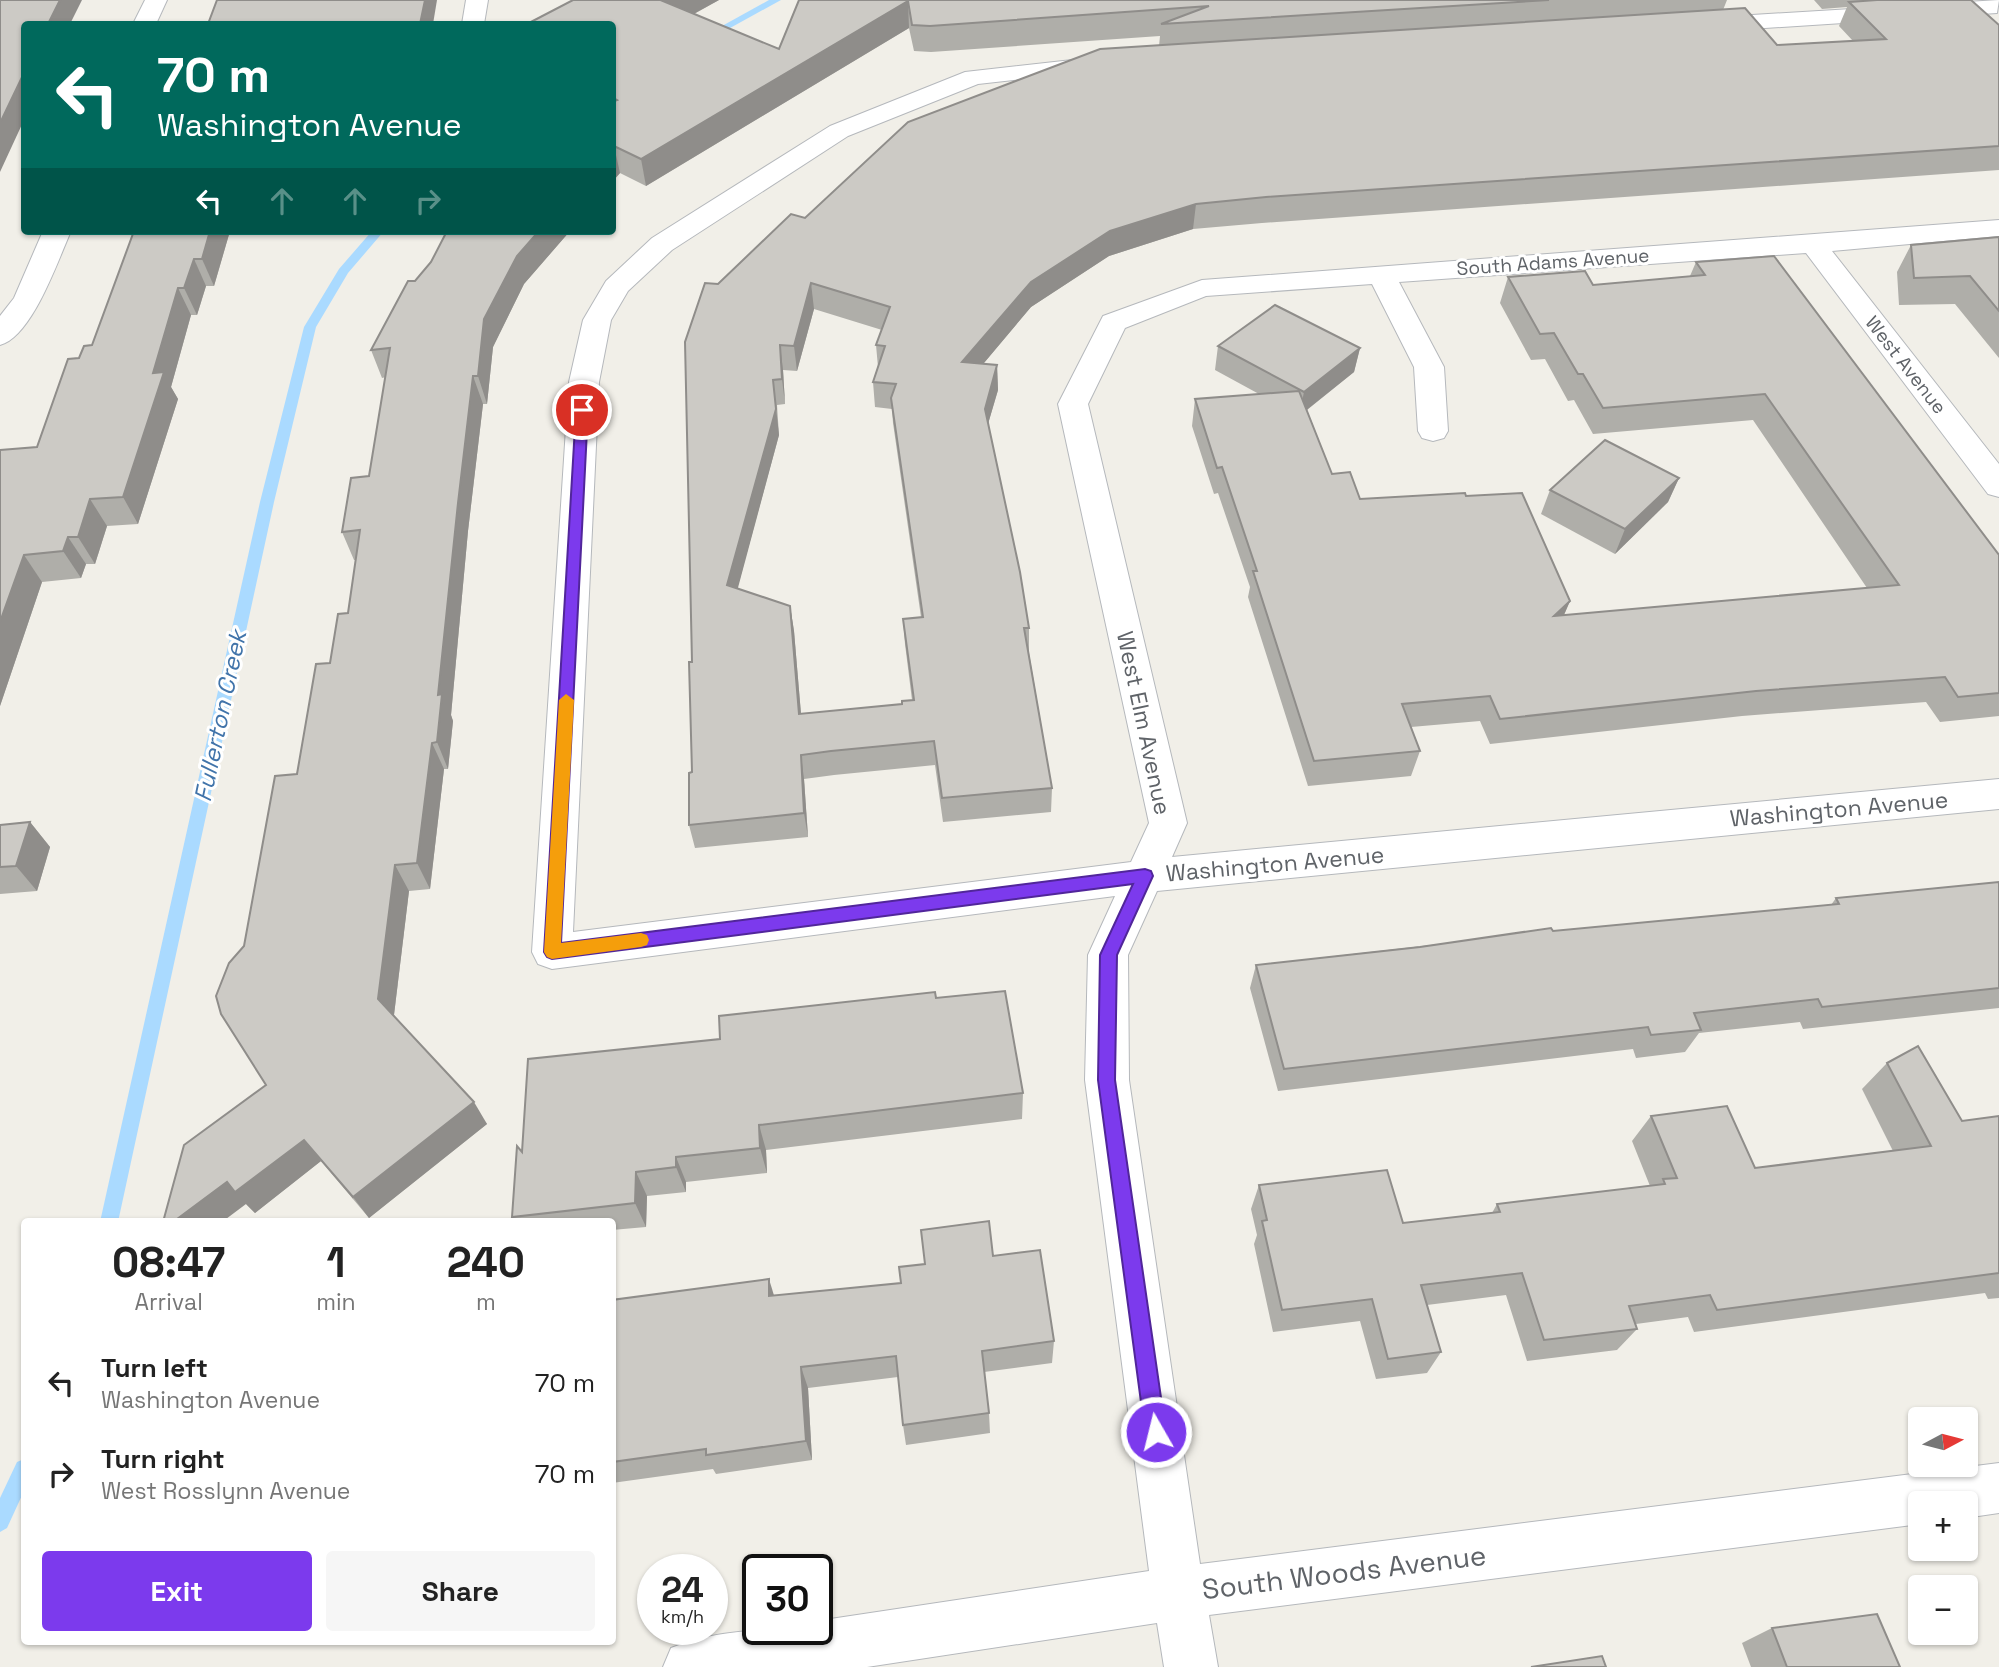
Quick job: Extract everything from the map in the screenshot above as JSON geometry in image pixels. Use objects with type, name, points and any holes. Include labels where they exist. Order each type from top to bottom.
[{"type":"street","points":[[146,21],[156,0]]},
{"type":"street","points":[[474,21],[477,0]]},
{"type":"street","points":[[1680,26],[1996,4]]},
{"type":"street","name":"Washington Avenue","points":[[1128,62],[974,77],[839,131],[673,237],[616,287],[597,320],[584,382],[552,952],[1145,876],[1999,794]]},
{"type":"street","name":"South Adams Avenue","points":[[1113,322],[1202,288],[1999,228]]},
{"type":"street","points":[[0,336],[28,299],[55,235]]},
{"type":"street","name":"West Avenue","points":[[1813,244],[1999,486]]},
{"type":"street","points":[[1381,274],[1429,368],[1433,431]]},
{"type":"street","name":"West Elm Avenue","points":[[1113,322],[1073,404],[1168,823],[1108,955],[1107,1080],[1178,1594],[1191,1667]]},
{"type":"street","name":"South Woods Avenue","points":[[690,1667],[1178,1594],[1999,1488]]},
{"type":"building","points":[[0,0],[60,0],[50,21],[21,21],[21,79],[0,123]]},
{"type":"building","points":[[217,0],[425,0],[421,21],[209,21]]},
{"type":"building","points":[[573,0],[666,0],[663,1],[779,49],[799,0],[1549,0],[1161,24],[1209,6],[930,26],[912,25],[908,1],[641,159],[616,147],[616,21],[533,21]]},
{"type":"building","points":[[1971,0],[1999,25],[1999,146],[1196,204],[1110,231],[1031,282],[962,362],[997,365],[985,409],[1020,572],[1029,628],[1024,628],[1052,788],[942,798],[934,741],[831,751],[801,755],[804,813],[689,825],[689,773],[692,772],[689,662],[692,662],[685,342],[705,283],[718,284],[791,214],[805,218],[908,122],[1100,49],[1745,8],[1777,45],[1886,39],[1849,2]],"holes":[[[811,283],[890,307],[876,345],[885,346],[873,382],[896,384],[891,398],[923,617],[903,619],[914,700],[902,701],[902,704],[799,714],[790,606],[727,585],[776,409],[773,380],[782,379],[780,345],[794,346]]]},
{"type":"building","points":[[133,235],[209,235],[202,259],[194,259],[184,288],[178,288],[153,373],[164,372],[123,497],[90,499],[78,537],[68,537],[63,551],[24,555],[0,622],[0,450],[37,447],[68,359],[79,358],[84,346],[92,345]]},
{"type":"building","points":[[445,235],[535,235],[517,256],[484,319],[478,376],[473,376],[458,503],[438,695],[442,694],[437,742],[432,743],[417,863],[395,865],[378,999],[474,1102],[353,1197],[304,1140],[235,1192],[227,1182],[178,1218],[164,1218],[184,1145],[266,1085],[221,1014],[216,996],[229,963],[244,946],[275,776],[297,774],[316,664],[330,663],[338,614],[348,613],[360,530],[342,532],[351,478],[369,476],[390,348],[371,350],[408,281],[415,281],[431,262]]},
{"type":"building","points":[[1999,237],[1999,311],[1970,276],[1914,278],[1911,245]]},
{"type":"building","points":[[1774,256],[1999,555],[1999,693],[1958,697],[1945,677],[1756,691],[1500,719],[1490,696],[1402,704],[1420,751],[1314,761],[1253,571],[1257,571],[1222,467],[1217,468],[1195,399],[1299,391],[1332,474],[1350,472],[1360,499],[1465,493],[1466,496],[1522,493],[1570,601],[1554,616],[1899,585],[1765,394],[1603,408],[1583,374],[1578,374],[1554,333],[1540,334],[1508,277],[1585,271],[1593,285],[1705,275],[1696,262]]},
{"type":"building","points":[[1275,305],[1360,348],[1304,392],[1218,346]]},
{"type":"building","points":[[1605,440],[1679,478],[1625,529],[1550,490]]},
{"type":"building","points":[[30,822],[16,866],[0,867],[0,825]]},
{"type":"building","points":[[1999,882],[1999,988],[1822,1007],[1818,999],[1694,1013],[1701,1030],[1651,1035],[1648,1027],[1284,1069],[1256,965],[1420,947],[1551,928],[1553,931],[1839,904],[1836,898]]},
{"type":"building","points":[[1005,991],[1023,1093],[759,1125],[760,1148],[676,1157],[676,1167],[636,1172],[635,1203],[512,1217],[517,1146],[522,1152],[528,1059],[720,1039],[719,1016],[935,992],[936,998]]},
{"type":"building","points":[[1918,1046],[1962,1121],[1999,1116],[1999,1273],[1717,1310],[1710,1295],[1629,1306],[1637,1329],[1544,1340],[1522,1273],[1421,1285],[1441,1352],[1388,1359],[1372,1299],[1282,1310],[1262,1221],[1267,1220],[1259,1185],[1387,1170],[1403,1223],[1500,1212],[1497,1204],[1665,1184],[1663,1179],[1677,1178],[1651,1116],[1727,1106],[1755,1168],[1931,1146],[1887,1063]]},
{"type":"building","points":[[989,1221],[993,1256],[1040,1250],[1054,1341],[982,1351],[989,1413],[903,1425],[896,1356],[801,1367],[806,1441],[706,1455],[706,1449],[616,1461],[616,1299],[769,1279],[769,1296],[901,1283],[899,1267],[925,1264],[921,1230]]},
{"type":"building","points":[[1877,1614],[1900,1667],[1787,1667],[1772,1628]]},
{"type":"building","points":[[1602,1656],[1606,1667],[1531,1667]]},
{"type":"waterway","name":"Fullerton Creek","points":[[709,36],[776,0]]},
{"type":"waterway","name":"Fullerton Creek","points":[[110,1218],[267,502],[310,327],[343,271],[374,235]]},
{"type":"waterway","name":"Fullerton Creek","points":[[0,1521],[21,1476]]},
{"type":"slow traffic","points":[[566,700],[552,952],[641,940]]},
{"type":"route","points":[[582,410],[552,952],[1145,876],[1108,955],[1107,1080],[1156,1432]]}]
